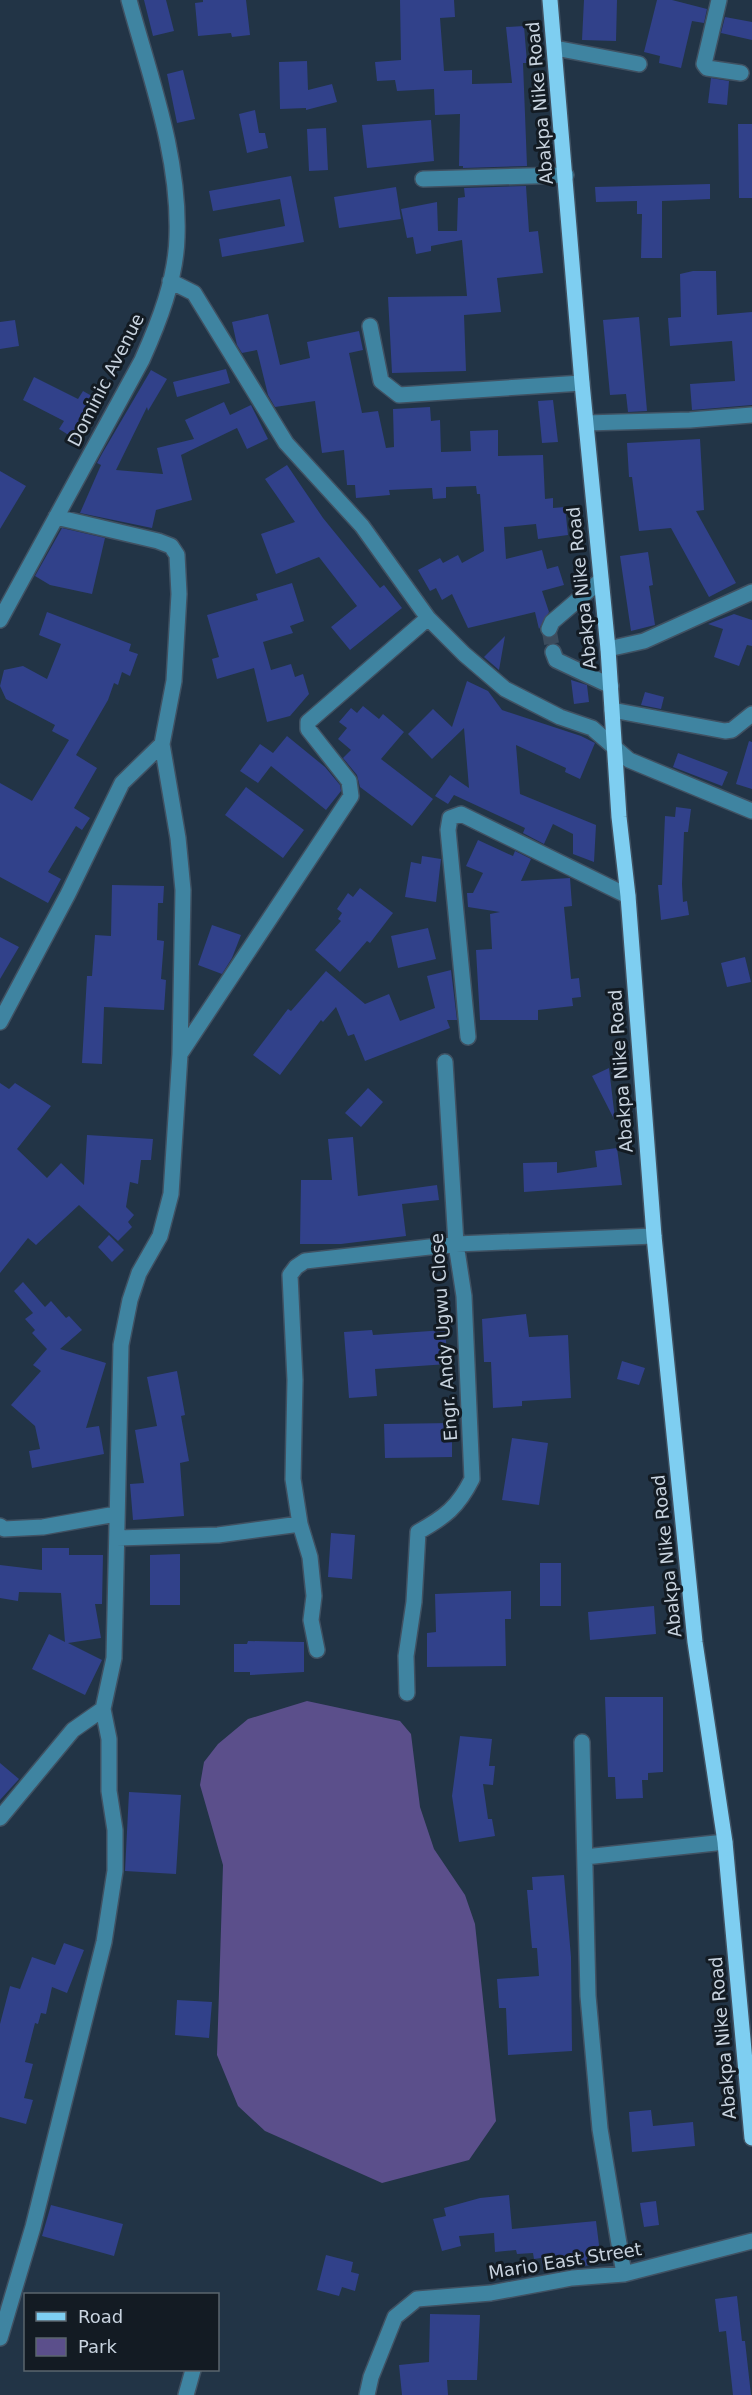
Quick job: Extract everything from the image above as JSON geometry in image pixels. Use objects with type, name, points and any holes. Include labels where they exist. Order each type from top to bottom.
[{"type":"main road","name":"Abakpa Nike Road","points":[[550,0],[582,382],[608,649],[654,1236],[695,1642],[725,1842],[752,2138]]},
{"type":"street","name":"Dominic Avenue","points":[[0,620],[142,360],[159,322],[170,281],[177,238],[174,172],[129,0]]},
{"type":"street","points":[[719,0],[704,64],[707,68],[741,73]]},
{"type":"street","points":[[555,48],[639,64]]},
{"type":"street","points":[[423,179],[566,175]]},
{"type":"street","points":[[170,281],[194,293],[286,443],[362,526],[428,618],[464,654],[505,689],[560,717],[592,728],[614,745],[628,760],[752,811]]},
{"type":"street","points":[[370,326],[381,381],[399,395],[582,382]]},
{"type":"street","points":[[586,423],[690,420],[752,415]]},
{"type":"street","points":[[0,2338],[6,2296],[73,2071],[104,1942],[115,1871],[109,1739],[103,1709],[114,1658],[121,1345],[130,1300],[139,1273],[160,1236],[171,1194],[180,1054],[183,890],[178,838],[162,744],[174,681],[179,594],[177,555],[171,546],[158,541],[56,517]]},
{"type":"street","points":[[549,628],[552,622],[601,580]]},
{"type":"street","points":[[608,649],[644,641],[752,592]]},
{"type":"street","points":[[180,1054],[351,796],[348,781],[309,729],[308,723],[428,618]]},
{"type":"street","points":[[553,652],[556,660],[610,686]]},
{"type":"street","points":[[612,710],[725,731],[732,730],[752,714]]},
{"type":"street","points":[[0,1022],[69,894],[122,783],[162,744]]},
{"type":"street","points":[[468,1037],[448,830],[450,818],[461,814],[627,896]]},
{"type":"street","name":"Engr. Andy Ugwu Close","points":[[407,1693],[406,1656],[414,1602],[418,1532],[441,1519],[461,1501],[472,1479],[464,1296],[456,1244],[445,1062]]},
{"type":"street","points":[[317,1650],[311,1620],[314,1596],[310,1557],[300,1524],[293,1479],[295,1380],[290,1275],[296,1267],[305,1262],[456,1244],[654,1236]]},
{"type":"street","points":[[0,1526],[4,1528],[43,1527],[116,1514]]},
{"type":"street","points":[[117,1538],[218,1535],[300,1524]]},
{"type":"street","points":[[0,1818],[73,1730],[103,1709]]},
{"type":"street","points":[[582,1742],[588,1996],[600,2129],[624,2274]]},
{"type":"street","points":[[585,1857],[725,1842]]},
{"type":"street","name":"Mario East Street","points":[[367,2395],[371,2377],[395,2317],[417,2299],[491,2293],[572,2278],[624,2274],[752,2241]]},
{"type":"street","points":[[186,2395],[194,2371]]},
{"type":"green space","points":[[307,1701],[400,1721],[411,1734],[420,1807],[434,1849],[465,1895],[475,1924],[496,2121],[469,2160],[382,2183],[265,2131],[238,2106],[217,2055],[223,1865],[200,1785],[204,1762],[218,1744],[248,1719]]},
{"type":"building","points":[[144,0],[166,0],[174,31],[153,36]]},
{"type":"building","points":[[203,0],[246,0],[250,35],[232,37],[231,33],[198,36],[195,3],[203,2]]},
{"type":"building","points":[[400,0],[454,0],[455,17],[440,18],[444,71],[472,70],[472,84],[512,83],[506,27],[524,26],[527,63],[523,63],[527,166],[463,168],[459,166],[460,114],[435,115],[434,89],[397,91],[395,80],[377,81],[375,62],[401,60]]},
{"type":"building","points":[[584,0],[617,0],[616,41],[582,40]]},
{"type":"building","points":[[657,0],[672,0],[707,9],[704,23],[692,21],[681,68],[659,63],[660,56],[644,52]]},
{"type":"building","points":[[725,17],[752,22],[752,40],[721,33]]},
{"type":"building","points":[[307,61],[308,90],[332,84],[337,102],[306,110],[306,108],[280,109],[279,62]]},
{"type":"building","points":[[183,70],[195,119],[177,123],[167,74]]},
{"type":"building","points":[[711,78],[729,81],[727,105],[708,103]]},
{"type":"building","points":[[255,110],[259,133],[265,133],[268,148],[247,153],[239,114]]},
{"type":"building","points":[[431,120],[434,161],[367,168],[362,125]]},
{"type":"building","points":[[738,124],[752,124],[752,198],[739,198]]},
{"type":"building","points":[[326,128],[328,170],[309,171],[307,129]]},
{"type":"building","points":[[291,176],[304,242],[222,257],[219,239],[285,226],[280,199],[213,211],[209,191]]},
{"type":"building","points":[[710,184],[710,199],[662,201],[662,258],[641,258],[642,214],[637,214],[637,201],[596,202],[595,187]]},
{"type":"building","points":[[526,186],[529,232],[538,231],[543,273],[497,278],[501,312],[464,315],[466,371],[392,373],[388,297],[467,296],[462,240],[431,246],[431,251],[416,254],[413,237],[407,238],[401,209],[437,202],[438,231],[457,231],[458,198],[465,197],[464,188]]},
{"type":"building","points":[[396,187],[401,219],[339,228],[334,197]]},
{"type":"building","points":[[693,271],[716,271],[717,315],[752,312],[752,405],[692,410],[690,384],[735,381],[732,341],[670,346],[668,318],[681,317],[680,274]]},
{"type":"building","points":[[268,314],[280,365],[310,358],[307,342],[359,331],[363,350],[349,353],[362,413],[378,411],[386,448],[394,447],[393,409],[430,407],[431,421],[440,420],[441,452],[471,451],[470,431],[498,430],[498,456],[543,455],[545,499],[553,498],[553,508],[565,507],[568,535],[538,539],[536,524],[504,527],[506,559],[542,550],[547,569],[558,566],[564,585],[542,591],[549,612],[539,629],[535,612],[468,628],[452,594],[442,600],[436,588],[430,591],[418,570],[440,558],[443,563],[458,555],[462,563],[484,551],[480,494],[477,494],[476,486],[446,487],[446,498],[433,499],[432,488],[389,490],[390,495],[356,498],[355,485],[347,485],[344,450],[322,453],[315,401],[275,407],[268,395],[257,350],[242,353],[237,345],[232,322]]},
{"type":"building","points":[[639,317],[647,411],[628,412],[626,394],[610,395],[603,320]]},
{"type":"building","points":[[15,320],[19,346],[0,349],[0,322]]},
{"type":"building","points":[[226,369],[230,383],[177,397],[173,382]]},
{"type":"building","points":[[151,370],[167,379],[148,411],[147,407],[116,470],[163,474],[157,448],[194,439],[185,420],[224,402],[230,415],[251,405],[268,439],[247,449],[237,428],[181,455],[192,500],[156,510],[152,528],[80,513],[101,465],[97,463]]},
{"type":"building","points":[[34,377],[78,399],[83,391],[99,400],[75,439],[59,429],[64,421],[23,400]]},
{"type":"building","points":[[553,400],[558,442],[542,443],[538,401]]},
{"type":"building","points":[[700,439],[704,510],[696,511],[736,583],[709,597],[671,528],[639,531],[632,477],[629,477],[627,443]]},
{"type":"building","points":[[287,465],[323,518],[380,588],[384,585],[402,608],[350,650],[331,627],[357,606],[319,557],[276,574],[261,534],[295,522],[265,479]]},
{"type":"building","points":[[0,471],[26,486],[0,529]]},
{"type":"building","points":[[62,528],[105,538],[92,594],[50,585],[35,576]]},
{"type":"building","points":[[648,552],[653,585],[649,586],[655,625],[631,631],[620,556]]},
{"type":"building","points":[[292,583],[304,621],[290,626],[293,633],[263,642],[271,670],[291,664],[295,677],[303,674],[309,694],[290,716],[267,722],[254,668],[217,679],[212,659],[219,657],[207,615],[258,600],[256,594]]},
{"type":"building","points":[[47,612],[131,644],[129,651],[138,654],[130,676],[122,672],[118,685],[114,683],[108,700],[76,755],[97,768],[74,808],[90,818],[82,830],[76,826],[48,872],[61,879],[48,903],[0,877],[0,783],[32,801],[69,740],[52,731],[55,725],[6,699],[0,686],[4,670],[23,666],[47,679],[61,644],[39,635]]},
{"type":"building","points":[[734,614],[752,620],[752,646],[747,645],[739,666],[714,657],[723,629],[708,624]]},
{"type":"building","points":[[505,636],[499,670],[484,657]]},
{"type":"building","points":[[571,680],[587,685],[589,702],[574,704]]},
{"type":"building","points":[[467,681],[488,691],[502,710],[581,736],[595,743],[580,779],[565,772],[566,768],[516,745],[520,794],[596,825],[594,862],[573,854],[573,834],[553,824],[544,844],[523,833],[525,828],[454,795],[448,804],[435,796],[450,775],[469,788],[464,728],[432,759],[408,734],[433,709],[452,727]]},
{"type":"building","points":[[645,692],[664,697],[661,709],[641,705]]},
{"type":"building","points":[[363,706],[379,719],[383,714],[404,732],[381,759],[433,799],[412,826],[360,787],[357,775],[343,758],[351,750],[338,739],[347,728],[339,722],[351,708],[357,713]]},
{"type":"building","points":[[287,736],[325,767],[340,785],[341,791],[326,810],[271,766],[258,783],[240,771],[260,744],[273,753]]},
{"type":"building","points":[[749,741],[752,742],[752,789],[736,784]]},
{"type":"building","points":[[678,753],[728,772],[722,786],[673,767]]},
{"type":"building","points":[[246,787],[304,830],[283,858],[225,815]]},
{"type":"building","points":[[676,807],[691,809],[688,832],[684,832],[682,884],[683,902],[687,901],[689,915],[661,920],[658,885],[662,885],[665,816],[675,817]]},
{"type":"building","points":[[478,840],[513,856],[515,851],[531,859],[521,881],[570,878],[572,906],[564,907],[571,979],[579,978],[581,997],[572,998],[573,1006],[538,1010],[538,1020],[480,1020],[476,950],[492,949],[490,914],[500,912],[468,907],[467,893],[473,893],[483,873],[466,866]]},
{"type":"building","points":[[422,856],[441,859],[436,902],[405,897],[411,862],[421,864]]},
{"type":"building","points":[[112,885],[164,886],[163,903],[158,903],[157,940],[164,941],[161,979],[166,980],[164,1010],[104,1007],[102,1064],[82,1063],[87,976],[92,976],[95,935],[111,936]]},
{"type":"building","points":[[360,888],[393,913],[370,943],[367,941],[340,972],[315,950],[341,921],[338,919],[342,913],[337,909],[348,893],[353,897]]},
{"type":"building","points":[[212,925],[241,935],[232,958],[222,974],[198,965]]},
{"type":"building","points":[[428,928],[436,959],[398,968],[391,936]]},
{"type":"building","points":[[0,937],[19,947],[0,979]]},
{"type":"building","points":[[745,957],[751,982],[727,987],[721,963]]},
{"type":"building","points":[[451,970],[457,1020],[447,1020],[450,1028],[365,1061],[354,1034],[348,1036],[336,1007],[323,1022],[321,1020],[280,1075],[253,1055],[288,1009],[291,1011],[326,971],[365,1004],[389,994],[400,1021],[435,1008],[427,976]]},
{"type":"building","points":[[609,1068],[615,1119],[592,1076]]},
{"type":"building","points":[[0,1083],[9,1089],[15,1083],[51,1106],[17,1149],[47,1178],[61,1163],[84,1185],[87,1135],[153,1139],[151,1160],[141,1160],[138,1184],[130,1182],[126,1207],[134,1215],[128,1222],[132,1227],[118,1241],[79,1205],[36,1245],[28,1238],[0,1273]]},
{"type":"building","points":[[368,1088],[383,1102],[361,1127],[345,1113]]},
{"type":"building","points":[[353,1137],[358,1196],[437,1185],[439,1200],[402,1204],[406,1236],[341,1244],[300,1244],[301,1180],[332,1180],[328,1139]]},
{"type":"building","points":[[617,1148],[622,1185],[524,1192],[523,1163],[557,1162],[557,1173],[597,1167],[595,1151]]},
{"type":"building","points":[[109,1235],[124,1250],[112,1262],[98,1247]]},
{"type":"building","points":[[23,1282],[45,1307],[51,1301],[66,1318],[69,1316],[82,1330],[60,1349],[106,1363],[86,1428],[99,1426],[104,1454],[32,1468],[29,1451],[40,1449],[35,1426],[11,1405],[41,1371],[33,1365],[47,1349],[32,1333],[35,1330],[25,1319],[33,1313],[14,1291]]},
{"type":"building","points":[[526,1314],[529,1337],[568,1335],[571,1398],[522,1401],[522,1406],[493,1408],[491,1362],[484,1362],[482,1319]]},
{"type":"building","points":[[372,1330],[373,1335],[445,1330],[448,1364],[375,1369],[377,1396],[349,1398],[344,1332]]},
{"type":"building","points":[[622,1361],[645,1368],[639,1385],[617,1379]]},
{"type":"building","points":[[177,1371],[185,1415],[181,1416],[189,1461],[180,1463],[184,1516],[133,1520],[130,1484],[144,1483],[135,1430],[157,1426],[147,1377]]},
{"type":"building","points":[[452,1423],[452,1457],[385,1458],[384,1424]]},
{"type":"building","points":[[512,1438],[548,1443],[539,1505],[502,1500]]},
{"type":"building","points":[[331,1533],[355,1535],[352,1579],[328,1577]]},
{"type":"building","points":[[42,1548],[69,1548],[69,1555],[103,1555],[102,1604],[95,1604],[101,1638],[68,1643],[102,1660],[85,1695],[32,1669],[49,1634],[65,1642],[61,1593],[19,1592],[18,1601],[0,1598],[0,1565],[42,1570]]},
{"type":"building","points":[[180,1554],[180,1605],[150,1605],[150,1555]]},
{"type":"building","points":[[540,1563],[561,1563],[561,1606],[540,1606]]},
{"type":"building","points":[[511,1591],[511,1619],[505,1619],[506,1666],[427,1667],[427,1633],[436,1632],[435,1594]]},
{"type":"building","points":[[654,1606],[656,1634],[590,1640],[588,1612]]},
{"type":"building","points":[[248,1641],[304,1642],[304,1672],[250,1675],[250,1672],[234,1672],[234,1644],[247,1644]]},
{"type":"building","points":[[605,1697],[663,1697],[663,1772],[648,1773],[648,1780],[642,1780],[643,1798],[616,1799],[615,1777],[608,1777]]},
{"type":"building","points":[[460,1736],[492,1739],[489,1766],[495,1766],[493,1785],[483,1784],[488,1819],[492,1819],[495,1836],[459,1842],[452,1796]]},
{"type":"building","points":[[0,1763],[19,1779],[0,1800]]},
{"type":"building","points":[[129,1792],[181,1795],[176,1874],[125,1871]]},
{"type":"building","points":[[564,1875],[571,1957],[572,2051],[508,2055],[506,2008],[499,2008],[497,1979],[539,1976],[537,1948],[532,1948],[527,1890],[533,1890],[532,1877]]},
{"type":"building","points":[[64,1943],[84,1950],[67,1993],[52,1987],[46,2014],[41,2013],[38,2024],[35,2023],[25,2062],[33,2064],[24,2098],[33,2100],[26,2124],[0,2117],[0,2024],[10,1986],[20,1989],[32,1957],[55,1965]]},
{"type":"building","points":[[177,2000],[212,2002],[209,2038],[175,2035]]},
{"type":"building","points":[[651,2110],[653,2126],[693,2122],[695,2146],[632,2152],[629,2112]]},
{"type":"building","points":[[509,2195],[512,2229],[596,2221],[600,2253],[591,2254],[592,2265],[543,2270],[541,2258],[534,2259],[533,2253],[517,2254],[516,2250],[495,2252],[494,2233],[459,2236],[461,2246],[442,2251],[433,2219],[446,2216],[444,2208],[480,2198]]},
{"type":"building","points":[[656,2201],[659,2225],[644,2227],[640,2203]]},
{"type":"building","points":[[51,2205],[123,2224],[114,2256],[42,2236]]},
{"type":"building","points":[[326,2255],[353,2262],[351,2272],[359,2274],[355,2291],[342,2287],[339,2296],[317,2290]]},
{"type":"building","points":[[737,2296],[751,2395],[733,2395],[726,2331],[719,2332],[715,2299]]},
{"type":"building","points":[[430,2314],[480,2315],[477,2380],[447,2380],[448,2395],[402,2395],[399,2365],[429,2362]]},
{"type":"tunnel","points":[[549,629],[553,652]]}]
